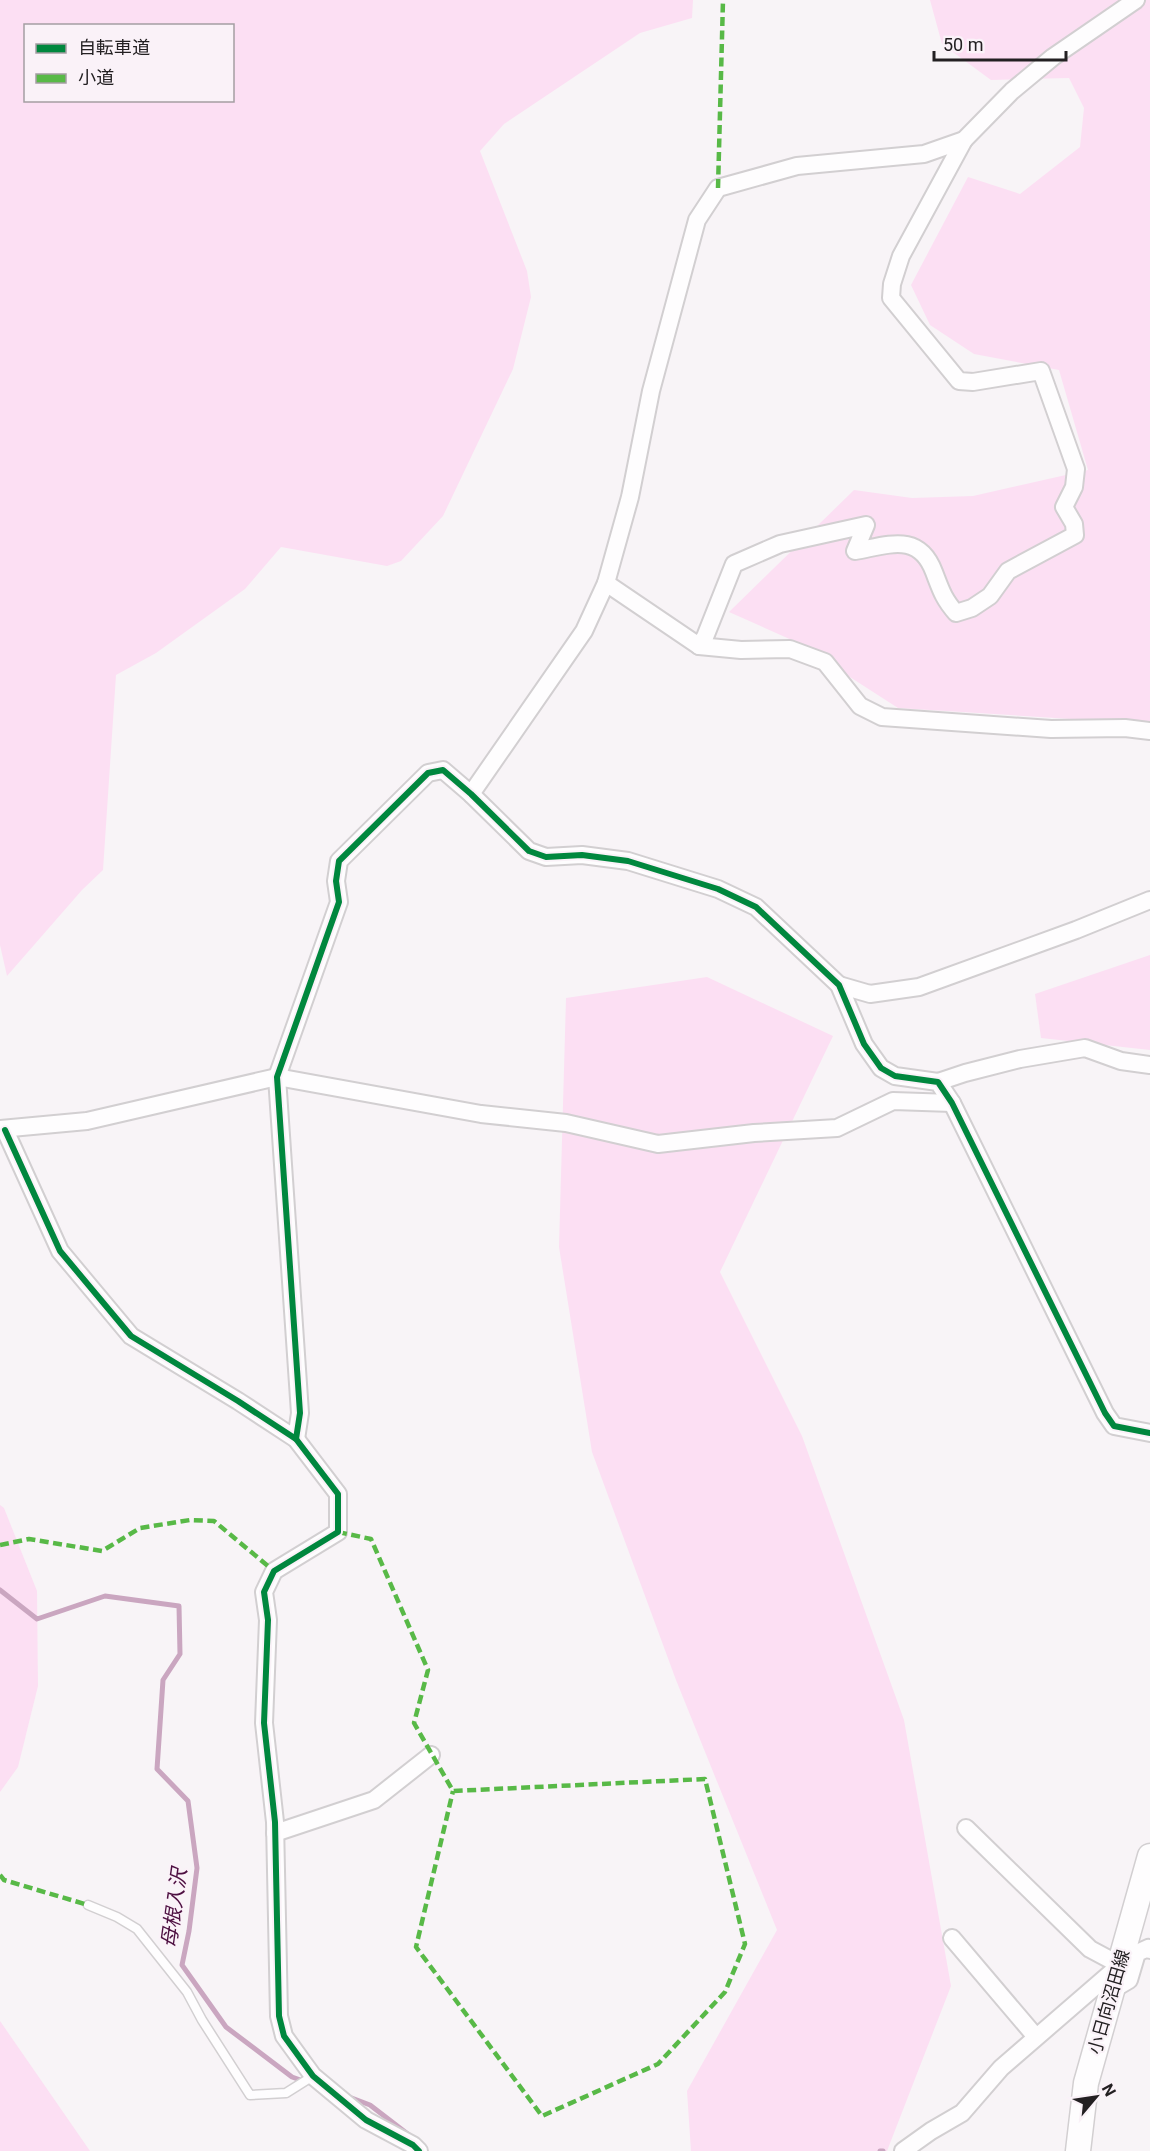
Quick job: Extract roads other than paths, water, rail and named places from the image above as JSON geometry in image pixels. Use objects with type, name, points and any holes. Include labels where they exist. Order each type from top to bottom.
[{"type":"main road","name":"小日向沼田線","points":[[1078,2151],[1086,2083],[1150,1856]]},
{"type":"street","points":[[699,646],[705,637],[734,564],[780,544],[866,525],[855,551],[893,544],[917,546],[926,555],[944,598],[956,613],[972,608],[990,596],[1008,571],[1075,535],[1074,524],[1064,507],[1074,487],[1076,469],[1041,371],[973,382],[959,381],[891,298],[892,284],[902,256],[964,140],[1012,91],[1053,57],[1136,0]]},
{"type":"street","points":[[471,794],[584,631],[606,583],[630,497],[651,391],[697,220],[718,188],[797,166],[924,154],[964,140]]},
{"type":"street","points":[[606,583],[699,646],[741,650],[790,649],[825,662],[860,706],[882,717],[1051,729],[1125,728],[1150,731]]},
{"type":"street","points":[[296,1439],[300,1413],[277,1077],[339,902],[336,881],[339,861],[428,773],[443,770],[471,794],[528,851],[546,857],[582,855],[628,861],[717,889],[756,907],[839,985],[864,1044],[881,1068],[895,1076],[938,1082],[1020,1059],[1085,1048],[1121,1061],[1150,1065]]},
{"type":"street","points":[[839,985],[870,994],[919,987],[1076,930],[1150,900]]},
{"type":"street","points":[[419,2151],[413,2145],[366,2120],[313,2076],[284,2036],[279,2016],[275,1833],[264,1723],[268,1620],[264,1592],[274,1571],[338,1532],[338,1494],[296,1439],[131,1336],[60,1251],[3,1130],[87,1121],[277,1077],[481,1114],[566,1123],[658,1144],[754,1133],[837,1128],[893,1101],[952,1103]]},
{"type":"street","points":[[938,1082],[952,1103],[1105,1413],[1114,1426],[1150,1432]]},
{"type":"street","points":[[275,1833],[374,1800],[432,1755]]},
{"type":"street","points":[[903,2151],[931,2131],[962,2114],[1001,2067],[1120,1965],[1090,1949],[966,1828]]},
{"type":"street","points":[[952,1938],[1036,2037]]},
{"type":"street","points":[[1112,1990],[1129,1980],[1137,1953],[1148,1948],[1150,1950]]},
{"type":"lane","points":[[88,1905],[117,1917],[136,1929],[187,1992],[202,2020],[250,2095],[286,2093],[313,2076]]},
{"type":"waterway","name":"母根入沢","points":[[0,1590],[37,1619],[105,1596],[179,1606],[180,1654],[163,1680],[157,1769],[188,1801],[197,1868],[182,1965],[226,2027],[292,2077],[306,2082]]},
{"type":"waterway","name":"母根入沢","points":[[349,2097],[370,2105],[409,2135]]}]
